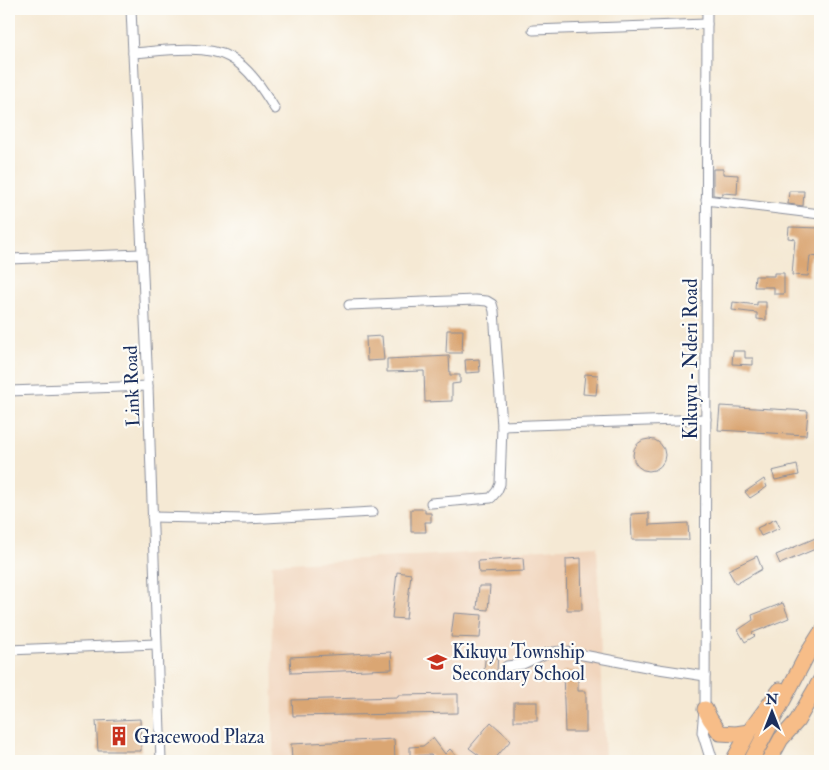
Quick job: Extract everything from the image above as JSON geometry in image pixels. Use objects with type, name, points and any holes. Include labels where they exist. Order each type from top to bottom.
[{"type":"highway","points":[[751,761],[820,634]]},
{"type":"highway","points":[[733,761],[749,732],[808,653]]},
{"type":"highway","points":[[781,761],[797,721],[820,681]]},
{"type":"highway","points":[[705,709],[720,733],[736,734],[749,732]]},
{"type":"highway","points":[[768,761],[781,739],[797,721]]},
{"type":"street","name":"Link Road","points":[[130,9],[148,386],[161,761]]},
{"type":"street","name":"Kikuyu - Nderi Road","points":[[705,709],[707,9]]},
{"type":"street","points":[[533,30],[707,24]]},
{"type":"street","points":[[133,53],[188,50],[224,55],[239,64],[252,77],[265,93],[275,110]]},
{"type":"street","points":[[706,200],[820,214]]},
{"type":"street","points":[[9,259],[141,254]]},
{"type":"street","points":[[349,305],[475,300],[487,301],[492,304],[502,426],[500,484],[495,495],[491,498],[431,503]]},
{"type":"street","points":[[9,392],[148,386]]},
{"type":"street","points":[[502,426],[706,419]]},
{"type":"street","points":[[152,517],[246,519],[373,512]]},
{"type":"street","points":[[9,650],[156,644]]},
{"type":"street","points":[[507,666],[524,664],[547,653],[562,651],[705,676]]},
{"type":"street","points":[[705,709],[703,732],[712,761]]},
{"type":"shaded area","name":"Kikuyu Township Secondary School","points":[[597,546],[605,761],[273,761],[272,564]]},
{"type":"building","points":[[713,169],[723,169],[723,174],[738,175],[737,194],[722,193],[722,196],[713,195]]},
{"type":"building","points":[[789,191],[804,191],[803,206],[788,204]]},
{"type":"building","points":[[789,227],[820,228],[820,257],[810,256],[808,276],[792,275],[795,239],[788,238]]},
{"type":"building","points":[[774,273],[784,273],[784,294],[774,294],[774,287],[754,287],[755,276],[774,276]]},
{"type":"building","points":[[733,302],[757,305],[757,302],[766,302],[766,320],[757,319],[757,313],[732,310]]},
{"type":"building","points":[[447,330],[463,330],[462,353],[446,353]]},
{"type":"building","points":[[382,336],[384,360],[367,361],[366,337]]},
{"type":"building","points":[[733,351],[745,351],[745,358],[753,358],[753,365],[732,364]]},
{"type":"building","points":[[449,356],[450,375],[460,375],[460,383],[452,384],[452,401],[425,402],[424,371],[387,372],[387,359]]},
{"type":"building","points":[[479,359],[480,372],[466,373],[465,360]]},
{"type":"building","points":[[585,374],[598,375],[596,395],[583,394]]},
{"type":"building","points":[[720,406],[808,411],[806,435],[718,430]]},
{"type":"building","points":[[649,439],[655,440],[660,444],[664,449],[664,461],[660,466],[655,470],[649,471],[643,470],[638,466],[634,461],[633,455],[634,449],[638,444],[643,440]]},
{"type":"building","points":[[797,465],[799,475],[775,480],[772,471]]},
{"type":"building","points":[[764,479],[767,487],[750,498],[745,492]]},
{"type":"building","points":[[411,509],[425,509],[425,513],[431,513],[431,522],[425,522],[426,532],[411,532]]},
{"type":"building","points":[[649,513],[649,525],[688,523],[689,540],[632,540],[631,514]]},
{"type":"building","points":[[776,519],[780,528],[761,536],[757,528]]},
{"type":"building","points":[[820,536],[820,547],[780,564],[776,555]]},
{"type":"building","points":[[757,556],[762,569],[736,584],[728,570]]},
{"type":"building","points":[[523,558],[524,571],[479,573],[478,561]]},
{"type":"building","points":[[581,558],[582,610],[567,610],[566,559]]},
{"type":"building","points":[[397,572],[411,574],[406,619],[392,618]]},
{"type":"building","points":[[479,586],[490,586],[488,610],[477,609]]},
{"type":"building","points":[[783,603],[789,618],[752,633],[755,636],[745,642],[738,630],[753,620],[752,615]]},
{"type":"building","points":[[454,613],[482,615],[480,638],[451,637]]},
{"type":"building","points":[[486,650],[498,651],[497,672],[484,671]]},
{"type":"building","points":[[391,652],[392,669],[291,673],[290,657]]},
{"type":"building","points":[[563,671],[578,671],[578,691],[586,691],[586,732],[565,732]]},
{"type":"building","points":[[458,694],[458,713],[293,716],[292,700]]},
{"type":"building","points":[[514,702],[537,702],[537,721],[514,721]]},
{"type":"building","name":"Gracewood Plaza","points":[[140,719],[141,751],[98,751],[96,721]]},
{"type":"building","points":[[491,722],[511,740],[493,761],[484,761],[469,748]]},
{"type":"building","points":[[433,738],[445,754],[450,749],[458,758],[454,761],[436,761],[431,755],[410,756],[410,747],[423,746]]},
{"type":"building","points":[[394,739],[395,759],[292,761],[291,744]]},
{"type":"place","name":"Kikuyu Township Secondary School","points":[[437,662]]},
{"type":"place","name":"Gracewood Plaza","points":[[119,736]]}]
